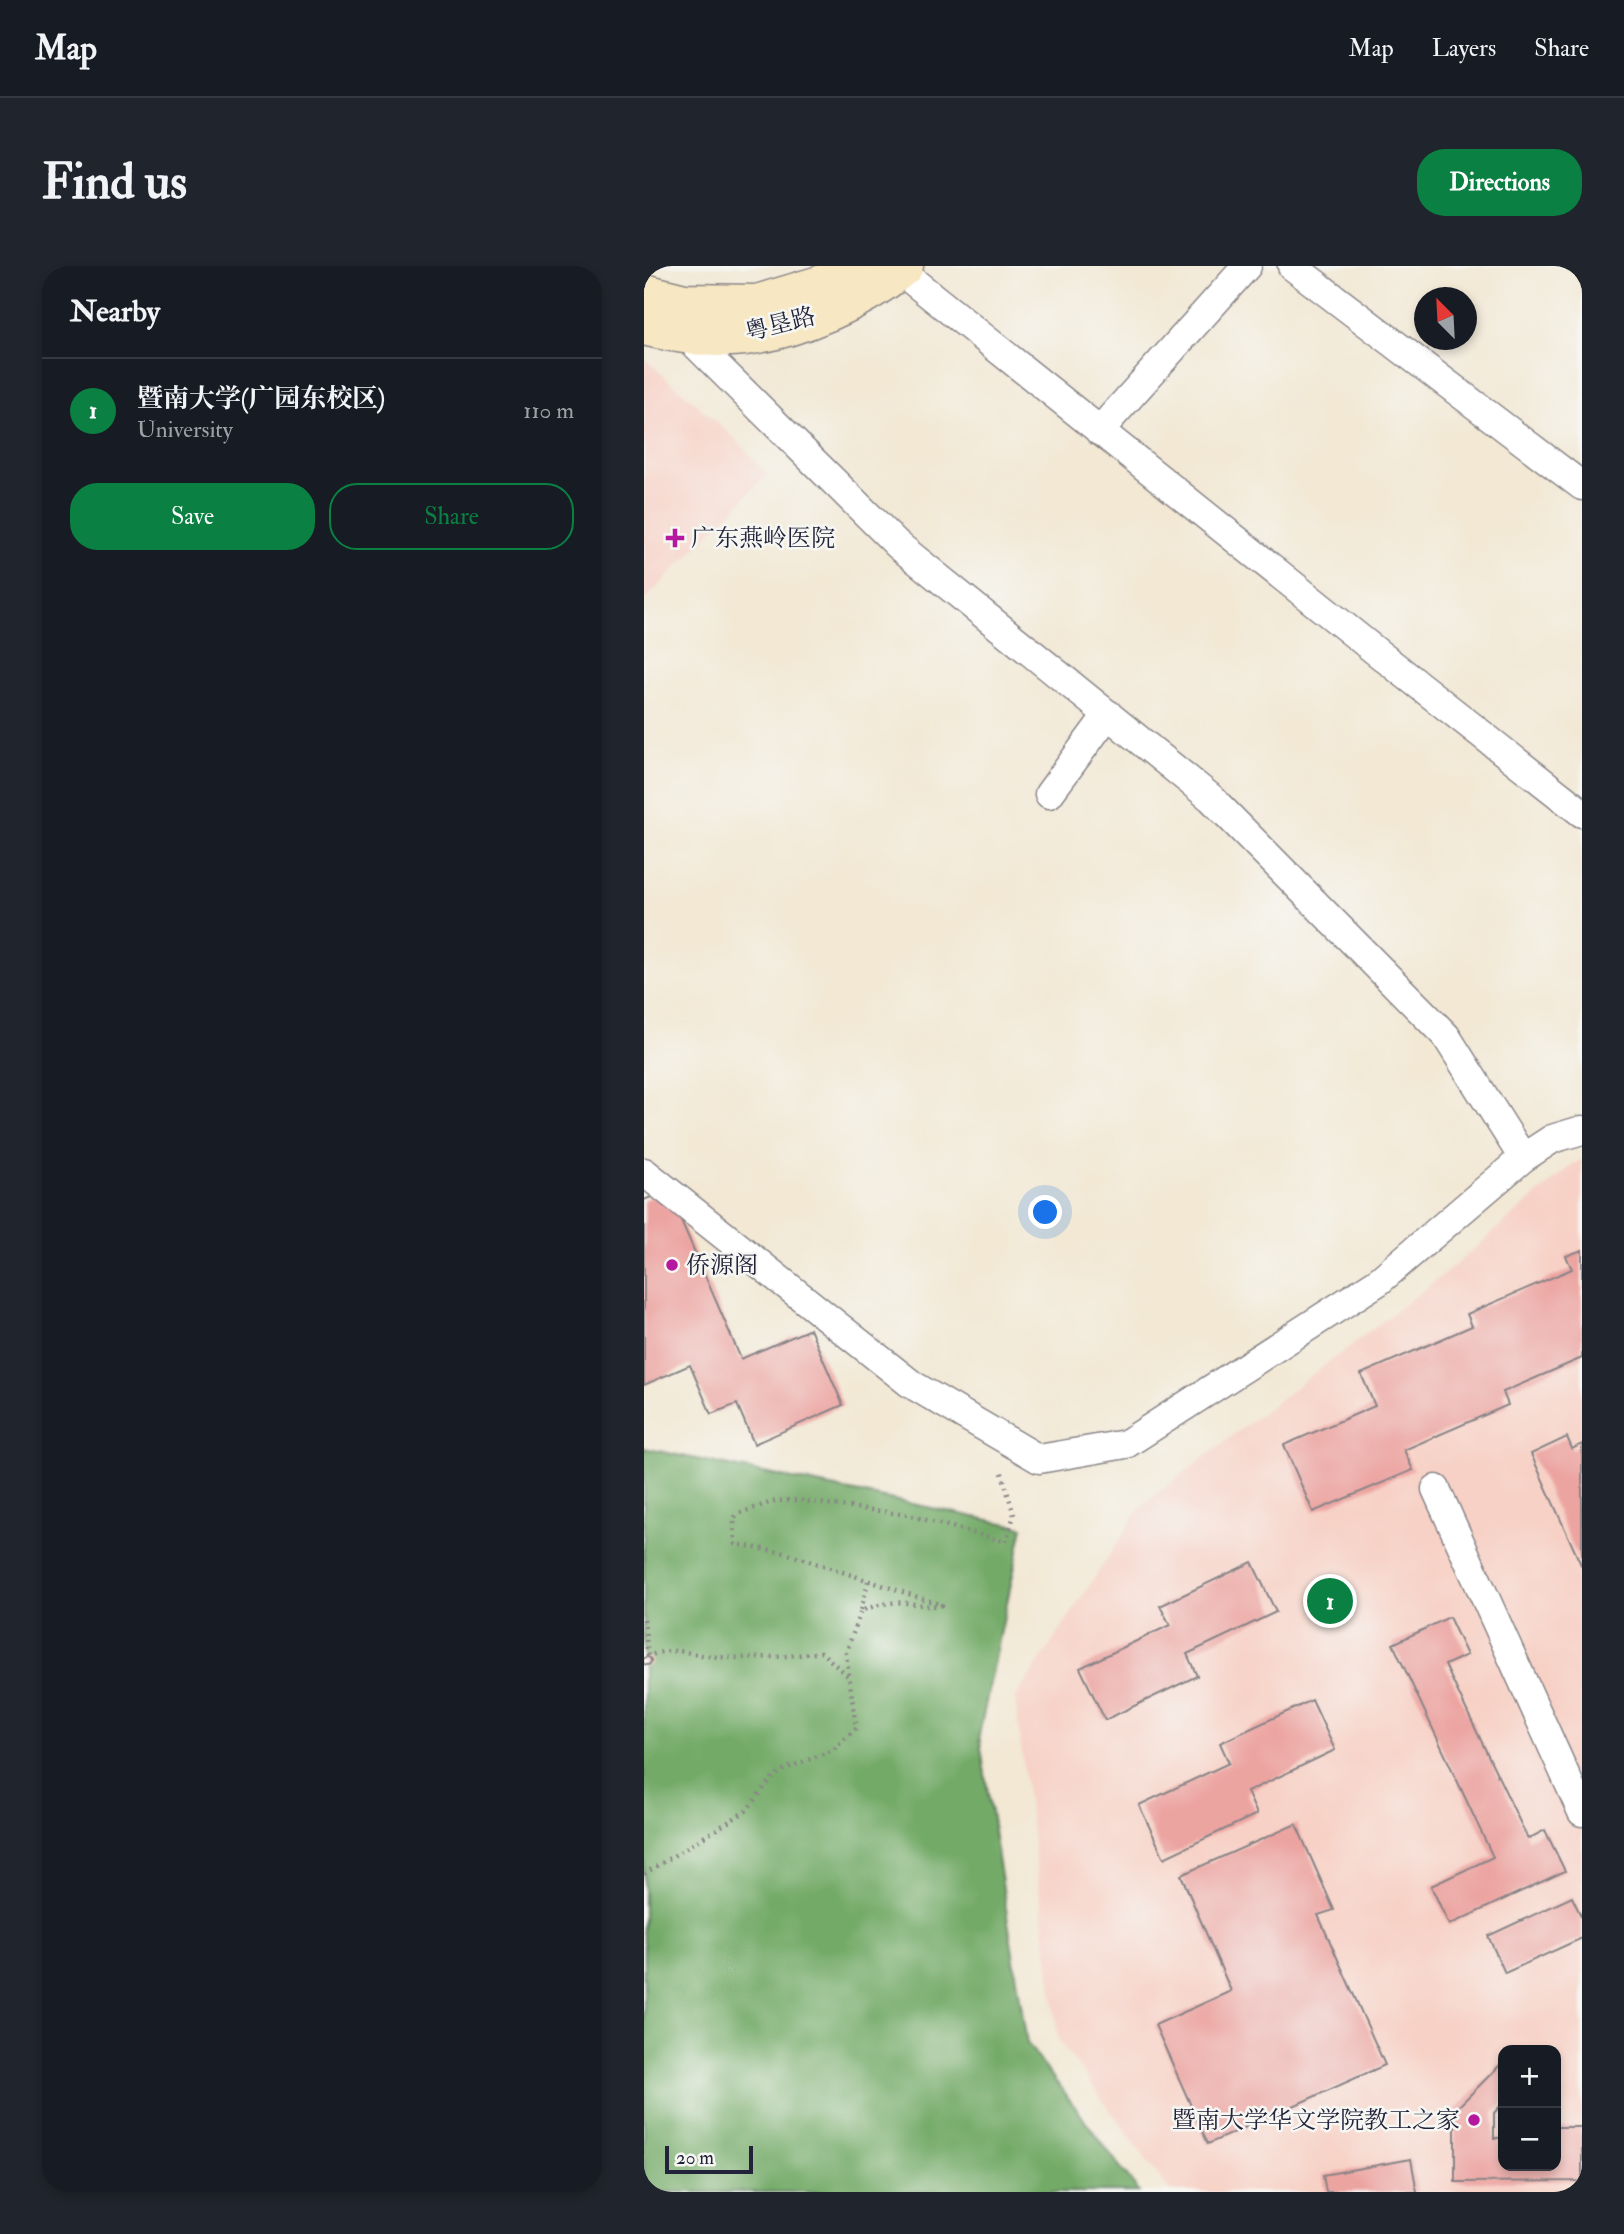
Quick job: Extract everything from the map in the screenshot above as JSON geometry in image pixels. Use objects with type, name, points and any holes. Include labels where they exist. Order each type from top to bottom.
[{"type":"main road","name":"粤垦路","points":[[644,293],[684,303],[757,304],[823,284],[852,266]]},
{"type":"main road","name":"粤垦路","points":[[644,326],[686,335],[746,336],[800,324],[849,302],[901,268]]},
{"type":"street","points":[[1099,431],[1247,266]]},
{"type":"street","points":[[1292,266],[1582,486]]},
{"type":"street","points":[[901,268],[1099,431],[1582,813]]},
{"type":"street","points":[[686,335],[898,545],[1211,798],[1446,1035],[1523,1158]]},
{"type":"street","points":[[1049,794],[1108,714]]},
{"type":"street","points":[[644,1172],[911,1384],[1039,1459],[1126,1444],[1379,1281],[1523,1158],[1552,1139],[1582,1130]]},
{"type":"street","points":[[1436,1489],[1582,1812]]},
{"type":"path","points":[[861,1611],[874,1606],[904,1602],[933,1607],[942,1605],[785,1553],[735,1544],[734,1519],[737,1514],[775,1502],[797,1500],[908,1515],[1006,1542],[1014,1515],[999,1464],[995,1433]]},
{"type":"path","points":[[644,1874],[746,1811],[772,1777],[833,1750],[856,1728],[846,1653],[868,1581]]},
{"type":"path","points":[[644,1619],[648,1656],[673,1649],[725,1657],[768,1657],[821,1651],[850,1678]]},
{"type":"shaded area","name":"广东燕岭医院","points":[[644,358],[739,442],[767,475],[644,601]]},
{"type":"shaded area","points":[[1582,1160],[1582,2192],[1170,2192],[1058,2039],[1015,1699],[1143,1504],[1447,1272],[1573,1164]]},
{"type":"green space","points":[[644,1448],[1023,1527],[979,1735],[1027,2043],[1139,2192],[644,2192]]},
{"type":"building","name":"侨源阁","points":[[668,1190],[741,1359],[810,1329],[843,1405],[754,1444],[737,1404],[711,1414],[690,1365],[644,1385],[644,1200]]},
{"type":"building","points":[[1582,1250],[1582,1358],[1503,1392],[1508,1405],[1404,1450],[1413,1470],[1313,1512],[1284,1445],[1375,1406],[1361,1374],[1472,1326],[1467,1314],[1572,1269],[1566,1256]]},
{"type":"building","points":[[1567,1437],[1572,1449],[1582,1444],[1582,1567],[1531,1454]]},
{"type":"building","points":[[1252,1562],[1276,1612],[1187,1654],[1197,1676],[1105,1720],[1080,1668],[1170,1625],[1160,1606]]},
{"type":"building","points":[[1449,1617],[1467,1655],[1445,1665],[1528,1839],[1545,1830],[1565,1871],[1449,1925],[1431,1886],[1493,1857],[1393,1644]]},
{"type":"building","points":[[647,1657],[651,1661],[647,1665],[643,1661]]},
{"type":"building","points":[[1312,1700],[1335,1750],[1247,1792],[1257,1814],[1164,1858],[1139,1805],[1229,1763],[1220,1743]]},
{"type":"building","points":[[1296,1824],[1334,1910],[1318,1915],[1385,2065],[1208,2144],[1155,2025],[1231,1991],[1181,1875]]},
{"type":"building","points":[[1572,1897],[1582,1918],[1582,1938],[1505,1973],[1488,1936]]},
{"type":"building","name":"暨南大学华文学院教工之家","points":[[1498,2067],[1498,2109],[1494,2113],[1494,2138],[1498,2138],[1498,2171],[1561,2171],[1561,2127],[1582,2127],[1582,2181],[1455,2182],[1455,2110]]},
{"type":"building","points":[[1411,2159],[1417,2192],[1326,2192],[1323,2175]]},
{"type":"place","name":"广东燕岭医院","points":[[675,538]]},
{"type":"place","name":"侨源阁","points":[[672,1265]]},
{"type":"place","name":"暨南大学(广园东校区)","points":[[1330,1601]]},
{"type":"place","name":"暨南大学华文学院教工之家","points":[[1474,2120]]}]
